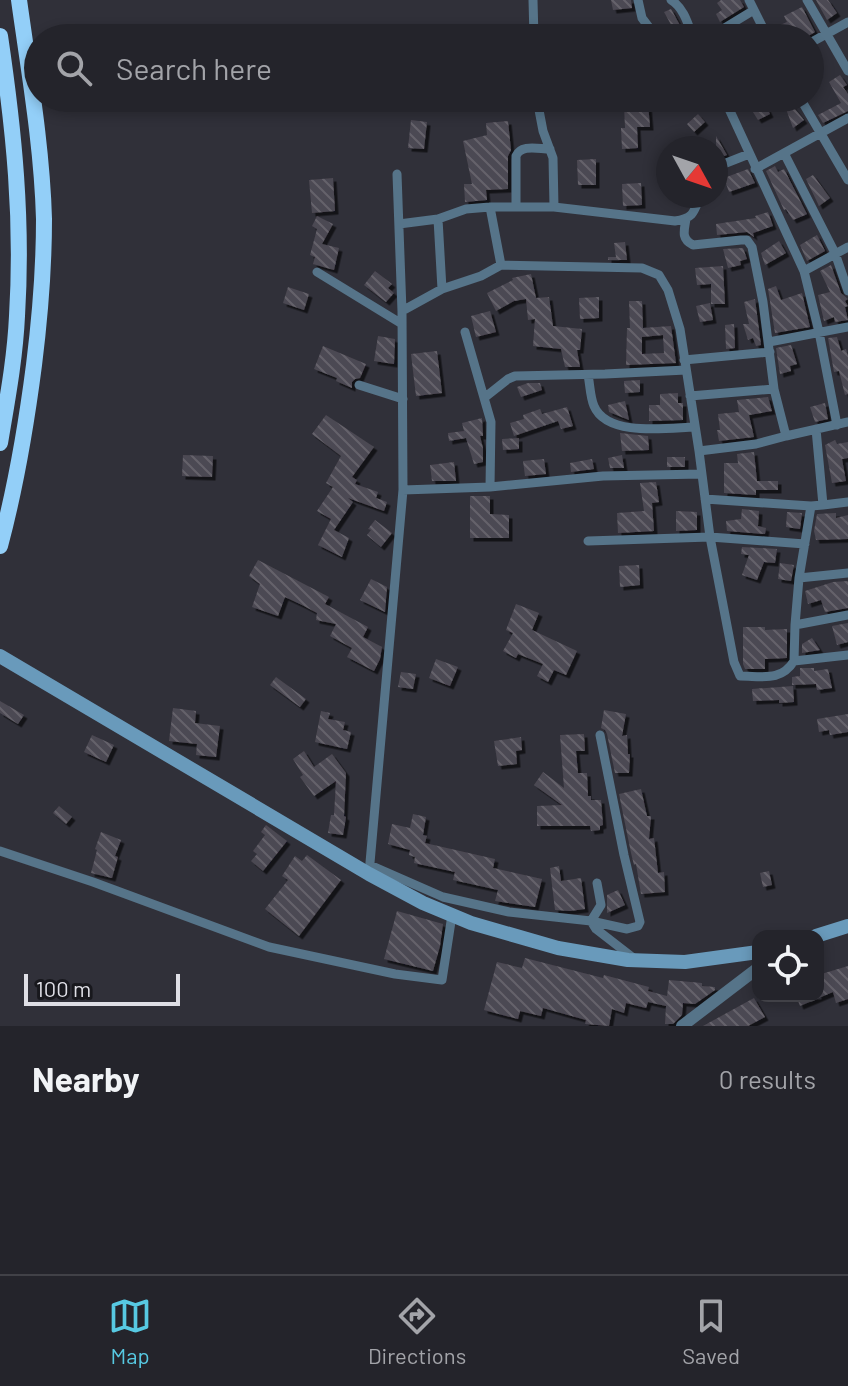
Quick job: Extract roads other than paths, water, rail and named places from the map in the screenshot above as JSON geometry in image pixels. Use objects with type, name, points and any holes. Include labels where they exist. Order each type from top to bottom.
[{"type":"highway","points":[[19,0],[24,38]]},
{"type":"highway","points":[[0,36],[18,182],[19,249],[17,319],[0,443]]},
{"type":"highway","points":[[0,546],[28,417],[42,298],[44,219],[34,112]]},
{"type":"main road","points":[[0,656],[370,869],[423,903],[471,923],[558,948],[636,960],[685,962],[752,953]]},
{"type":"main road","points":[[824,934],[848,926]]},
{"type":"street","points":[[533,0],[534,24]]},
{"type":"street","points":[[638,0],[646,24]]},
{"type":"street","points":[[671,0],[678,4],[687,24]]},
{"type":"street","points":[[749,0],[761,24]]},
{"type":"street","points":[[807,0],[820,24]]},
{"type":"street","points":[[731,24],[754,10]]},
{"type":"street","points":[[826,34],[848,22]]},
{"type":"street","points":[[824,30],[848,71]]},
{"type":"street","points":[[540,112],[553,158],[554,207]]},
{"type":"street","points":[[730,112],[804,271],[837,425]]},
{"type":"street","points":[[808,112],[848,180]]},
{"type":"street","points":[[755,169],[848,118]]},
{"type":"street","points":[[516,207],[518,151],[522,148],[550,149]]},
{"type":"street","points":[[784,153],[835,253],[848,291]]},
{"type":"street","points":[[728,162],[749,154]]},
{"type":"street","points":[[397,174],[403,490],[370,869],[443,897],[509,912],[591,921],[627,929],[638,926],[640,922],[600,735]]},
{"type":"street","points":[[490,207],[501,265]]},
{"type":"street","points":[[399,224],[438,219],[466,209],[490,207],[554,207],[675,221],[686,219],[696,208]]},
{"type":"street","points":[[438,219],[442,289]]},
{"type":"street","points":[[686,219],[683,235],[686,242],[693,245],[747,240],[752,247],[770,347],[774,389],[786,436]]},
{"type":"street","points":[[804,271],[848,247]]},
{"type":"street","points":[[402,311],[442,289],[481,276],[501,265],[642,268],[659,275],[668,290],[680,329],[710,537],[734,662],[740,676],[775,676],[788,671],[794,661],[799,578],[811,506]]},
{"type":"street","points":[[317,272],[402,324]]},
{"type":"street","points":[[484,398],[515,376],[588,375],[685,365],[848,327]]},
{"type":"street","points":[[465,332],[491,422],[490,487]]},
{"type":"street","points":[[588,375],[594,406],[608,423],[639,429],[694,427]]},
{"type":"street","points":[[359,385],[403,399]]},
{"type":"street","points":[[690,396],[774,389]]},
{"type":"street","points":[[699,451],[756,444],[848,422]]},
{"type":"street","points":[[816,429],[823,505]]},
{"type":"street","points":[[403,490],[490,487],[603,476],[701,474]]},
{"type":"street","points":[[705,499],[811,506],[848,502]]},
{"type":"street","points":[[588,541],[710,537],[805,544]]},
{"type":"street","points":[[799,578],[848,573]]},
{"type":"street","points":[[795,625],[848,615]]},
{"type":"street","points":[[794,661],[848,655]]},
{"type":"street","points":[[0,851],[269,947],[395,974],[442,980],[452,915]]},
{"type":"street","points":[[591,921],[601,905],[597,883]]},
{"type":"street","points":[[591,921],[596,929],[636,960]]},
{"type":"street","points":[[682,1026],[752,973]]}]
